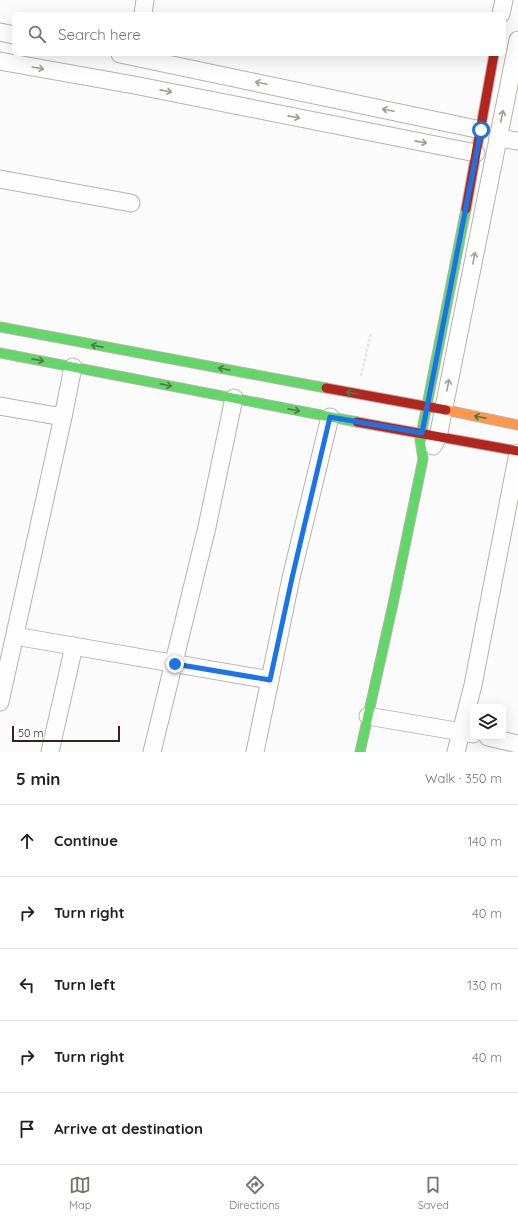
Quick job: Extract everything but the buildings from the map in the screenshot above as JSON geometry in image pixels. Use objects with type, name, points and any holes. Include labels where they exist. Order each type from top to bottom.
[{"type":"main road","points":[[430,435],[426,406],[481,130],[494,56]]},
{"type":"main road","points":[[0,327],[426,406],[518,425]]},
{"type":"main road","points":[[0,353],[518,452]]},
{"type":"main road","points":[[360,752],[423,459]]},
{"type":"street","points":[[143,12],[145,0]]},
{"type":"street","points":[[501,12],[504,0]]},
{"type":"street","points":[[0,32],[12,35]]},
{"type":"street","points":[[423,459],[435,444],[430,435],[443,410],[518,40]]},
{"type":"street","points":[[135,56],[481,130]]},
{"type":"street","points":[[0,62],[134,85],[476,153]]},
{"type":"street","points":[[498,138],[518,141]]},
{"type":"street","points":[[0,179],[131,203]]},
{"type":"street","points":[[0,702],[63,417],[72,367]]},
{"type":"street","points":[[152,752],[175,664],[207,527],[234,398]]},
{"type":"street","points":[[0,406],[63,417]]},
{"type":"street","points":[[255,752],[292,578],[330,417]]},
{"type":"street","points":[[456,752],[467,733],[473,685],[518,452]]},
{"type":"street","points":[[15,636],[270,680]]},
{"type":"street","points":[[50,752],[74,646]]},
{"type":"street","points":[[368,716],[467,733]]},
{"type":"street","points":[[501,740],[518,744]]},
{"type":"path","points":[[357,394],[371,333]]},
{"type":"traffic: fast","points":[[360,752],[423,459],[420,440],[466,209]]},
{"type":"traffic: fast","points":[[0,327],[326,388]]},
{"type":"traffic: fast","points":[[0,353],[357,422]]},
{"type":"traffic: slow","points":[[446,410],[518,425]]},
{"type":"traffic: jam","points":[[466,209],[494,56]]},
{"type":"traffic: jam","points":[[326,388],[446,410]]},
{"type":"traffic: jam","points":[[357,422],[518,451]]},
{"type":"route","points":[[175,664],[270,680],[292,578],[330,417],[422,433],[426,406],[481,130]]}]
